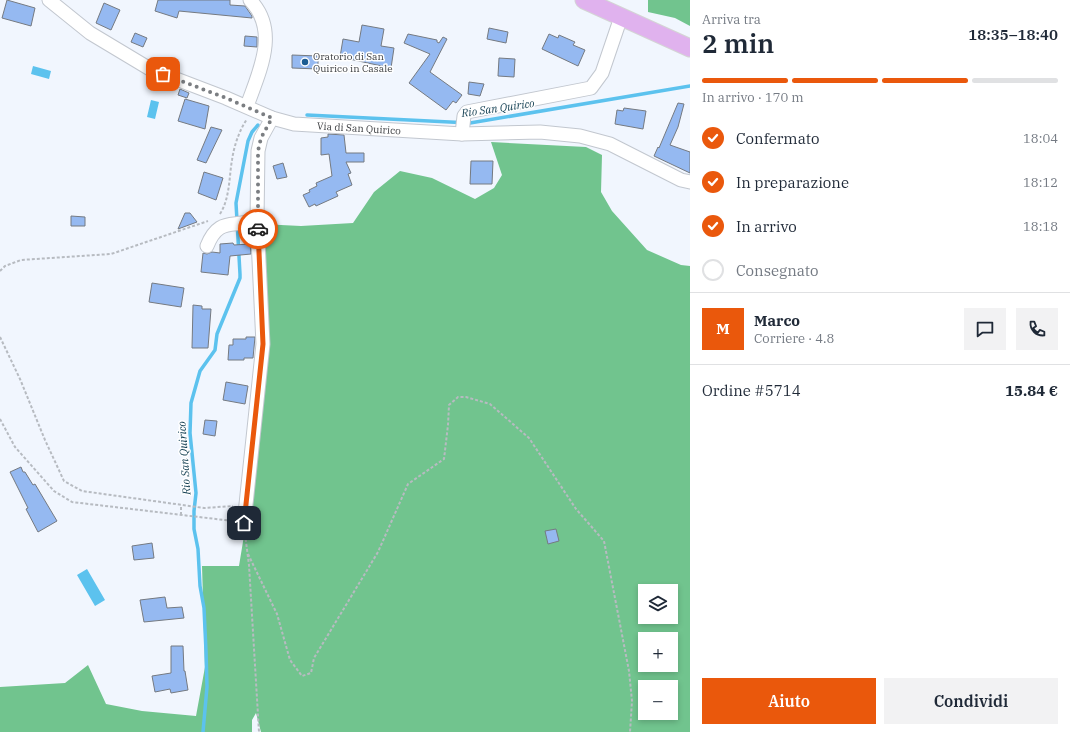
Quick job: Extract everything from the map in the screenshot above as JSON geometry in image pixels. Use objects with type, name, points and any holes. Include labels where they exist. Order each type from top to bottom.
[{"type":"main road","points":[[584,0],[690,48]]},
{"type":"street","name":"Via di San Quirico","points":[[49,0],[90,34],[150,69],[272,118],[294,124],[463,132],[540,132],[580,136],[610,144],[681,180],[690,182]]},
{"type":"street","points":[[250,0],[257,7],[265,26],[265,54],[250,108]]},
{"type":"street","points":[[463,132],[464,116],[467,112],[591,88],[602,73],[621,17]]},
{"type":"street","points":[[244,523],[263,344],[253,221],[258,151],[261,138],[272,118]]},
{"type":"street","points":[[207,246],[212,235],[223,225],[253,221]]},
{"type":"path","points":[[219,215],[224,208],[236,142],[250,108]]},
{"type":"path","points":[[0,271],[5,266],[21,260],[111,254],[213,219]]},
{"type":"path","points":[[0,337],[20,379],[45,440],[64,481],[82,491],[204,508],[229,507],[246,504]]},
{"type":"path","points":[[248,554],[277,614],[290,660],[302,676],[310,673],[314,658],[378,552],[408,484],[444,459],[449,405],[458,397],[466,397],[490,404],[529,438],[576,509],[604,541],[629,671],[632,700],[630,732]]},
{"type":"path","points":[[0,419],[15,447],[54,491],[72,502],[244,523],[248,554],[258,732]]},
{"type":"path","points":[[181,515],[182,505]]},
{"type":"green space","points":[[648,0],[690,0],[690,26],[675,18],[648,12]]},
{"type":"green space","points":[[491,142],[586,147],[602,155],[601,192],[612,211],[647,250],[681,265],[690,266],[690,732],[261,732],[256,713],[252,720],[252,732],[0,732],[0,687],[65,683],[88,665],[106,704],[142,711],[196,716],[205,667],[202,566],[239,566],[250,499],[268,346],[261,224],[301,226],[353,223],[374,192],[400,171],[432,178],[475,199],[494,188],[502,175]]},
{"type":"water","points":[[33,66],[51,71],[49,79],[31,74]]},
{"type":"water","points":[[151,100],[159,102],[155,119],[147,117]]},
{"type":"water","points":[[87,569],[105,600],[95,606],[77,575]]},
{"type":"building","points":[[7,0],[35,8],[31,26],[2,18]]},
{"type":"building","points":[[158,0],[230,0],[230,5],[245,6],[252,18],[179,11],[177,18],[155,11]]},
{"type":"building","points":[[104,3],[120,10],[111,30],[96,23]]},
{"type":"building","points":[[362,25],[384,29],[381,46],[394,48],[391,68],[340,57],[343,39],[359,42]]},
{"type":"building","points":[[489,28],[508,32],[506,43],[487,39]]},
{"type":"building","points":[[135,33],[147,38],[143,47],[131,42]]},
{"type":"building","points":[[408,34],[437,40],[439,43],[443,37],[447,39],[430,72],[462,95],[456,103],[453,101],[446,110],[409,83],[430,54],[404,43]]},
{"type":"building","points":[[549,34],[558,38],[559,35],[575,42],[573,45],[585,50],[578,66],[542,49]]},
{"type":"building","points":[[245,36],[257,37],[257,47],[244,46]]},
{"type":"building","name":"Oratorio di San Quirico in Casale","points":[[292,55],[318,56],[318,69],[292,68]]},
{"type":"building","points":[[499,58],[515,59],[514,77],[498,76]]},
{"type":"building","points":[[469,82],[484,84],[480,96],[468,94]]},
{"type":"building","points":[[180,89],[189,93],[187,98],[178,95]]},
{"type":"building","points":[[185,99],[209,106],[205,129],[178,121]]},
{"type":"building","points":[[678,103],[684,104],[678,127],[670,145],[690,152],[690,173],[654,156],[658,147],[659,148]]},
{"type":"building","points":[[624,108],[646,111],[643,129],[615,124],[617,110],[623,111]]},
{"type":"building","points":[[211,127],[222,130],[206,163],[197,160]]},
{"type":"building","points":[[328,134],[344,135],[346,153],[364,153],[364,162],[346,162],[351,173],[348,174],[352,185],[336,192],[338,196],[316,206],[315,204],[309,207],[303,195],[310,192],[309,190],[317,186],[316,183],[332,176],[329,154],[321,155],[321,138],[328,137]]},
{"type":"building","points":[[471,161],[493,161],[492,184],[470,184]]},
{"type":"building","points":[[283,163],[287,177],[277,179],[273,166]]},
{"type":"building","points":[[204,172],[223,178],[216,200],[198,193]]},
{"type":"building","points":[[185,213],[190,213],[197,222],[178,229]]},
{"type":"building","points":[[71,216],[85,217],[85,226],[71,226]]},
{"type":"building","points":[[233,243],[234,245],[250,244],[251,254],[230,256],[228,275],[201,272],[203,253],[220,253],[220,244]]},
{"type":"building","points":[[152,283],[184,288],[181,307],[149,302]]},
{"type":"building","points":[[193,305],[202,306],[202,309],[211,309],[208,348],[192,348]]},
{"type":"building","points":[[246,337],[255,337],[253,358],[244,358],[244,360],[228,360],[229,345],[233,345],[233,339],[246,339]]},
{"type":"building","points":[[226,382],[248,386],[245,404],[223,400]]},
{"type":"building","points":[[205,420],[217,421],[215,436],[203,434]]},
{"type":"building","points":[[21,467],[33,485],[35,484],[57,521],[38,532],[10,472]]},
{"type":"building","points":[[556,529],[559,541],[548,544],[545,531]]},
{"type":"building","points":[[152,543],[154,558],[134,560],[132,546]]},
{"type":"building","points":[[165,597],[167,608],[182,607],[184,618],[144,622],[140,600]]},
{"type":"building","points":[[171,646],[183,646],[184,671],[188,690],[171,693],[170,689],[155,692],[152,676],[171,673]]},
{"type":"waterway","name":"Rio San Quirico","points":[[307,115],[470,123],[690,86]]},
{"type":"waterway","name":"Rio San Quirico","points":[[203,732],[207,687],[206,651],[204,608],[200,586],[198,549],[194,529],[196,493],[190,433],[191,403],[200,371],[215,350],[217,334],[240,278],[236,203],[248,141],[252,132],[258,125]]},
{"type":"way so far","points":[[163,74],[247,106],[272,118],[261,138],[258,151],[258,229]]},
{"type":"place","name":"Oratorio di San Quirico in Casale","points":[[305,62]]},
{"type":"route","points":[[244,523],[263,344],[258,229]]}]
